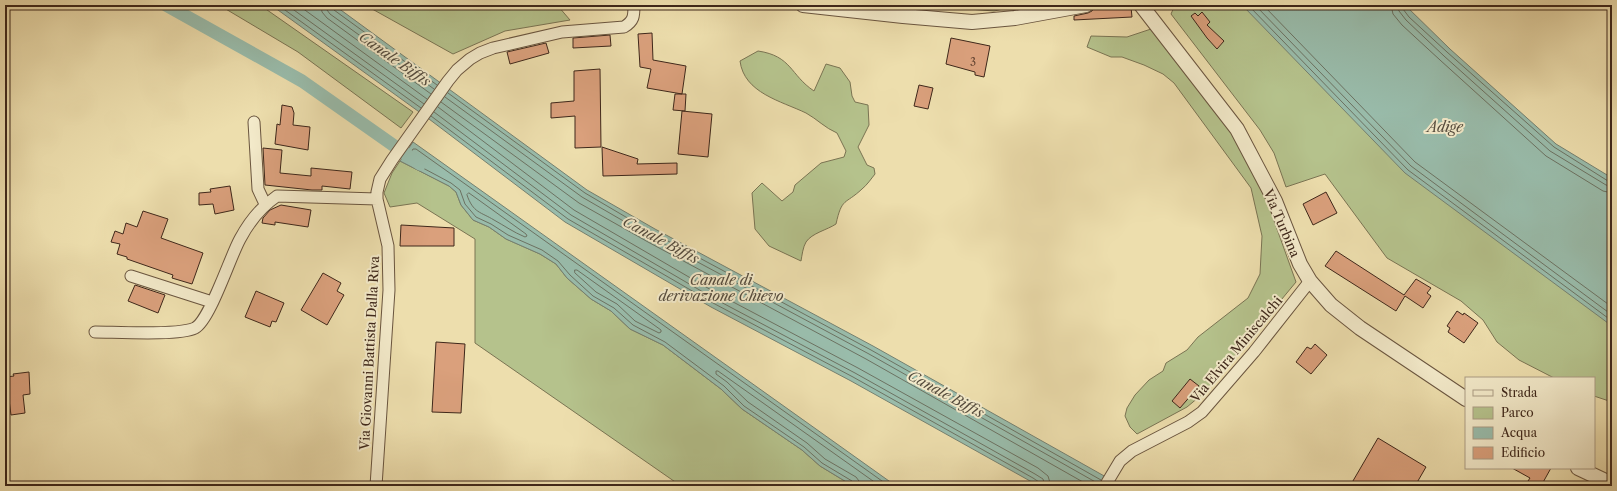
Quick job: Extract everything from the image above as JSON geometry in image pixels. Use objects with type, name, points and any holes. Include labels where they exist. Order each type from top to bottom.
[{"type":"street","name":"Via Giovanni Battista Dalla Riva","points":[[376,486],[389,290],[388,246],[377,199],[380,179],[448,80],[470,59],[493,48],[562,32],[624,27],[631,23],[634,16],[634,5]]},
{"type":"street","points":[[803,5],[972,22],[1016,18],[1086,5]]},
{"type":"street","name":"Via Turbina","points":[[1141,5],[1237,129],[1275,201],[1300,264],[1310,281],[1331,305],[1360,328],[1465,398]]},
{"type":"street","points":[[254,122],[258,189],[265,204]]},
{"type":"street","points":[[95,332],[180,332],[195,328],[205,316],[240,239],[265,204],[277,196],[377,199]]},
{"type":"street","points":[[131,276],[212,302]]},
{"type":"street","name":"Via Elvira Miniscalchi","points":[[1105,486],[1120,461],[1132,451],[1188,422],[1202,412],[1254,352],[1310,281]]},
{"type":"street","points":[[1580,469],[1612,484]]},
{"type":"green space","points":[[219,5],[260,5],[413,112],[401,128],[298,52]]},
{"type":"green space","points":[[365,5],[558,6],[570,20],[505,31],[453,54]]},
{"type":"green space","points":[[918,5],[1022,5],[994,11]]},
{"type":"green space","points":[[1175,5],[1268,5],[1612,318],[1612,402],[1595,396],[1595,377],[1552,377],[1519,360],[1497,342],[1483,320],[1461,301],[1387,258],[1325,174],[1286,187],[1274,153],[1260,130],[1171,14]]},
{"type":"green space","points":[[1154,28],[1253,162],[1296,282],[1205,392],[1187,407],[1137,434],[1130,427],[1125,416],[1127,408],[1135,395],[1149,380],[1163,371],[1166,363],[1187,350],[1198,337],[1248,298],[1260,274],[1262,236],[1251,188],[1174,83],[1163,74],[1144,65],[1122,57],[1111,57],[1087,47],[1091,36],[1127,37]]},
{"type":"green space","points":[[758,51],[769,53],[778,57],[814,91],[826,64],[840,68],[850,82],[852,96],[855,102],[868,105],[869,125],[858,147],[867,165],[874,168],[875,174],[864,187],[842,205],[836,224],[816,234],[806,242],[801,261],[769,246],[755,229],[752,193],[762,183],[782,201],[793,192],[795,185],[821,163],[844,157],[846,151],[837,133],[806,113],[775,100],[748,81],[743,72],[740,61]]},
{"type":"green space","points":[[400,161],[449,186],[456,192],[461,205],[473,220],[489,227],[506,239],[540,254],[556,264],[567,278],[591,299],[611,311],[630,329],[663,345],[721,389],[742,409],[802,450],[820,466],[853,486],[681,486],[475,343],[475,239],[417,203],[390,207],[384,193],[392,173]]},
{"type":"water","name":"Canale di derivazione Chievo","points":[[271,5],[334,5],[587,190],[655,229],[873,346],[1122,486],[1039,486],[851,381],[711,307],[565,222],[429,119]]},
{"type":"water","name":"Adige","points":[[1242,5],[1405,5],[1450,49],[1556,144],[1612,178],[1612,326],[1405,173]]},
{"type":"water","points":[[413,142],[896,486],[853,486],[820,466],[802,450],[742,409],[721,389],[663,345],[630,329],[611,311],[591,299],[567,278],[556,264],[540,254],[506,239],[489,227],[473,220],[461,205],[456,192],[449,186],[400,161]]},
{"type":"building","points":[[1121,5],[1131,7],[1132,17],[1074,20],[1074,16],[1088,13],[1092,11],[1094,7]]},
{"type":"building","points":[[1202,12],[1210,22],[1207,25],[1224,41],[1217,49],[1191,16],[1195,13],[1198,16]]},
{"type":"building","points":[[652,33],[653,60],[686,66],[682,94],[647,88],[651,69],[640,67],[638,34]]},
{"type":"building","points":[[610,35],[611,46],[573,48],[573,38]]},
{"type":"building","points":[[951,38],[990,46],[984,77],[975,75],[975,72],[946,64]]},
{"type":"building","points":[[546,43],[549,53],[510,64],[507,52]]},
{"type":"building","points":[[600,69],[601,147],[575,148],[575,116],[551,118],[551,103],[574,101],[574,71]]},
{"type":"building","points":[[919,85],[933,88],[928,109],[914,106]]},
{"type":"building","points":[[675,94],[686,94],[685,111],[673,110]]},
{"type":"building","points":[[282,105],[292,107],[294,113],[293,125],[310,127],[308,150],[275,144],[277,124],[280,125]]},
{"type":"building","points":[[682,111],[712,114],[708,157],[678,154]]},
{"type":"building","points":[[602,147],[638,159],[637,164],[677,163],[677,174],[603,176]]},
{"type":"building","points":[[263,148],[282,150],[280,173],[311,176],[311,168],[352,172],[350,189],[322,186],[322,190],[312,190],[265,185]]},
{"type":"building","points":[[230,186],[234,210],[215,214],[213,204],[199,205],[199,193],[211,192],[210,189]]},
{"type":"building","points":[[1326,192],[1337,213],[1313,225],[1303,204]]},
{"type":"building","points":[[281,205],[311,210],[308,227],[275,222],[275,225],[262,223],[263,218],[270,210]]},
{"type":"building","points":[[143,211],[168,219],[161,238],[203,253],[192,284],[172,278],[173,275],[117,254],[120,244],[111,242],[115,231],[123,234],[126,223],[137,227]]},
{"type":"building","points":[[401,225],[454,228],[454,246],[400,246]]},
{"type":"building","points":[[1336,251],[1404,295],[1416,279],[1431,288],[1427,293],[1431,296],[1423,308],[1405,296],[1396,311],[1325,266]]},
{"type":"building","points":[[323,273],[341,283],[337,291],[344,295],[327,325],[301,310]]},
{"type":"building","points":[[135,285],[165,295],[158,313],[128,301]]},
{"type":"building","points":[[256,291],[284,303],[276,322],[272,321],[270,327],[245,317]]},
{"type":"building","points":[[1457,311],[1463,315],[1464,313],[1478,323],[1464,343],[1448,332],[1450,328],[1447,326]]},
{"type":"building","points":[[436,342],[465,344],[461,413],[432,412]]},
{"type":"building","points":[[1315,344],[1327,355],[1311,374],[1296,362],[1307,347],[1311,349]]},
{"type":"building","points":[[29,372],[30,394],[23,395],[25,413],[11,415],[6,377],[14,376],[13,374]]},
{"type":"building","points":[[1190,379],[1199,386],[1180,408],[1172,401]]},
{"type":"building","points":[[1378,438],[1426,467],[1415,486],[1350,486]]},
{"type":"building","points":[[1514,469],[1550,469],[1541,486],[1536,486],[1528,481],[1530,478]]},
{"type":"waterway","points":[[166,5],[302,81],[420,164]]},
{"type":"water label","name":"Canale Biffis","points":[[395,59]]},
{"type":"water label","name":"Canale Biffis","points":[[661,240]]},
{"type":"water label","name":"Canale Biffis","points":[[946,394]]}]
